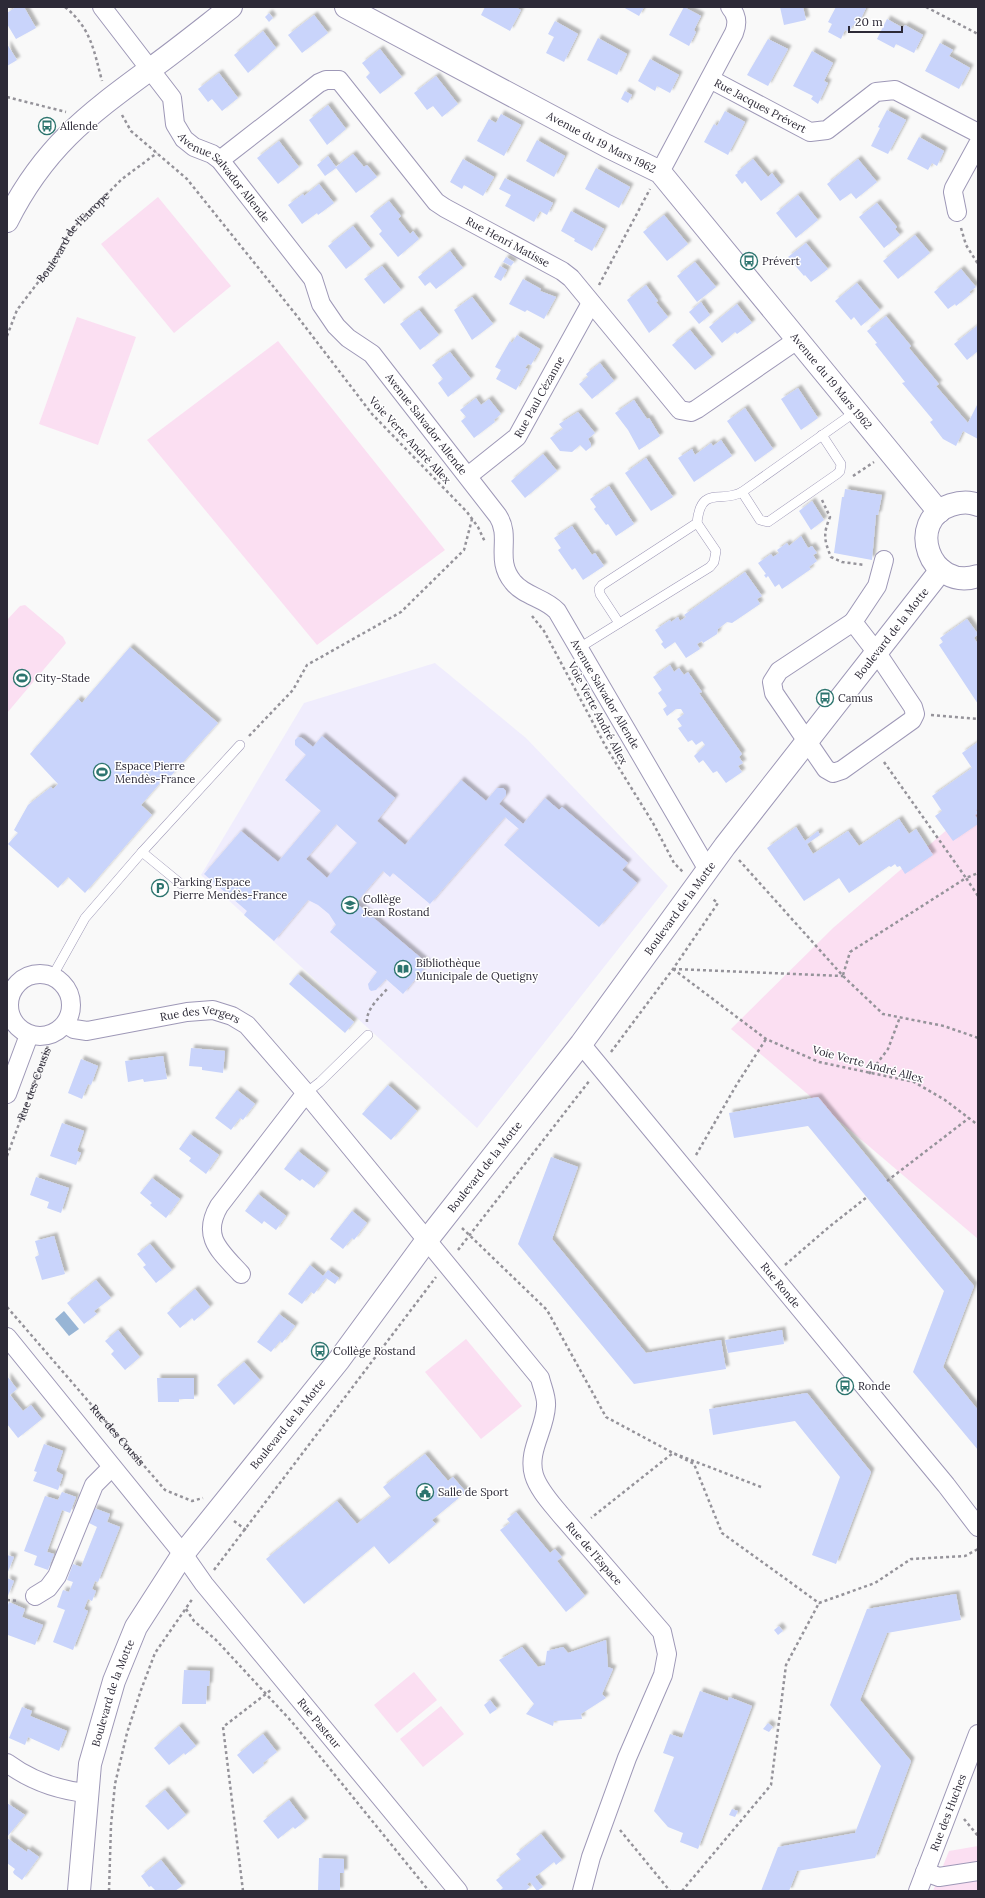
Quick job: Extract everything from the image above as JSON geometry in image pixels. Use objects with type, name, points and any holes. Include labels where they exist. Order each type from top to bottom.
[{"type":"street","name":"Avenue Salvador Allende","points":[[102,7],[172,98],[175,124],[184,140],[194,147],[212,154],[220,160],[313,279],[321,304],[336,326],[348,338],[372,354],[503,523],[504,562],[512,581],[524,591],[548,603],[557,611],[579,648],[702,878]]},
{"type":"street","points":[[7,221],[16,203],[35,174],[54,148],[72,130],[112,97],[232,7]]},
{"type":"street","name":"Avenue du 19 Mars 1962","points":[[346,7],[607,146],[660,172],[938,512]]},
{"type":"street","name":"Rue Jacques Prévert","points":[[660,172],[734,33],[733,12]]},
{"type":"street","name":"Rue Jacques Prévert","points":[[710,79],[810,132],[827,130],[876,92],[895,90],[900,91],[978,133]]},
{"type":"street","name":"Rue Henri Matisse","points":[[220,160],[319,83],[326,80],[339,80],[436,202],[562,271],[571,278],[676,406],[685,412],[696,409],[797,340]]},
{"type":"street","points":[[957,212],[953,192],[954,188],[978,144]]},
{"type":"street","name":"Rue Paul Cézanne","points":[[468,476],[518,437],[591,302]]},
{"type":"street","points":[[978,505],[971,502],[958,502],[946,506],[938,512],[930,524],[926,536],[927,548],[931,559],[941,570],[948,575],[959,578],[978,576]]},
{"type":"street","points":[[853,622],[877,653],[914,707],[916,714],[912,720],[838,772],[834,773],[826,769],[774,693],[772,682],[779,671],[853,622],[877,586],[878,564]]},
{"type":"street","name":"Boulevard de la Motte","points":[[79,1891],[86,1794],[90,1764],[97,1735],[114,1680],[136,1628],[183,1554],[340,1360],[446,1215],[581,1044],[725,846],[808,742],[941,570]]},
{"type":"street","points":[[35,974],[52,976],[65,985],[70,994],[72,1005],[70,1016],[59,1029],[38,1037],[29,1035],[20,1030],[10,1013],[10,987],[24,978],[35,974]]},
{"type":"street","name":"Rue des Vergers","points":[[59,1029],[87,1031],[187,1012],[213,1010],[232,1016],[247,1025],[306,1093],[427,1240]]},
{"type":"street","name":"Rue des Cousis","points":[[7,1094],[29,1035]]},
{"type":"street","name":"Rue Ronde","points":[[581,1044],[946,1485],[978,1527]]},
{"type":"street","points":[[241,1274],[215,1244],[212,1233],[211,1219],[219,1206],[306,1093]]},
{"type":"street","name":"Rue de l'Espace","points":[[427,1240],[540,1378],[547,1405],[542,1428],[532,1457],[534,1476],[542,1490],[560,1514],[662,1632],[666,1643],[668,1654],[664,1675],[627,1758],[592,1857],[582,1891]]},
{"type":"street","name":"Rue des Cousis","points":[[7,1337],[183,1554]]},
{"type":"street","points":[[34,1596],[48,1588],[57,1576],[94,1485],[112,1467]]},
{"type":"street","name":"Rue Pasteur","points":[[183,1554],[204,1584],[458,1891]]},
{"type":"street","name":"Rue des Huches","points":[[918,1891],[978,1734]]},
{"type":"street","points":[[7,1763],[37,1781],[73,1792],[86,1794]]},
{"type":"street","points":[[926,1872],[939,1877],[978,1870]]},
{"type":"lane","points":[[579,648],[710,567],[714,562],[716,551],[697,523],[700,508],[707,500],[718,496],[733,497],[742,492],[855,412]]},
{"type":"lane","points":[[742,492],[760,520],[768,522],[837,474],[840,471],[841,464],[822,435]]},
{"type":"lane","points":[[619,623],[600,594],[600,586],[697,523]]},
{"type":"lane","points":[[52,976],[85,918],[142,852],[240,745]]},
{"type":"lane","points":[[142,852],[181,884]]},
{"type":"lane","points":[[306,1093],[320,1082],[368,1036]]},
{"type":"path","name":"Voie Verte André Allex","points":[[65,7],[78,18],[90,40],[103,85],[112,97],[131,131],[188,179],[297,316],[372,414],[472,518],[482,532],[485,544]]},
{"type":"path","points":[[926,7],[978,34]]},
{"type":"path","points":[[7,97],[67,112],[73,108]]},
{"type":"path","name":"Boulevard de l'Europe","points":[[7,336],[17,310],[52,264],[71,230],[122,179],[157,153]]},
{"type":"path","points":[[591,302],[602,278],[660,172]]},
{"type":"path","points":[[957,212],[966,245],[978,264]]},
{"type":"path","points":[[846,480],[879,459]]},
{"type":"path","points":[[820,496],[830,517],[824,532],[825,543],[831,557],[842,562],[864,565],[878,564]]},
{"type":"path","points":[[240,745],[293,690],[307,666],[401,612],[464,550],[472,518]]},
{"type":"path","name":"Voie Verte André Allex","points":[[530,614],[544,631],[555,650],[606,747],[653,823],[674,863],[702,878],[718,903],[673,969],[766,1039],[819,1062],[869,1074],[914,1082],[945,1100],[978,1125]]},
{"type":"path","points":[[916,714],[978,719]]},
{"type":"path","points":[[874,747],[978,896]]},
{"type":"path","points":[[725,846],[843,976],[883,1014],[944,1026],[978,1038]]},
{"type":"path","points":[[843,976],[850,952],[966,878],[978,873]]},
{"type":"path","points":[[109,1891],[111,1825],[115,1784],[127,1733],[155,1652],[170,1635],[204,1584],[446,1264],[471,1235],[673,969],[843,976]]},
{"type":"path","points":[[368,1036],[366,1018],[375,1002],[388,988]]},
{"type":"path","points":[[869,1074],[888,1049],[900,1018]]},
{"type":"path","name":"Rue des Cousis","points":[[7,1156],[59,1029]]},
{"type":"path","points":[[686,1170],[737,1084],[766,1039]]},
{"type":"path","points":[[887,1181],[969,1118]]},
{"type":"path","points":[[773,1276],[829,1226],[867,1197]]},
{"type":"path","points":[[446,1215],[471,1235],[547,1310],[606,1417],[694,1464],[722,1533],[819,1603]]},
{"type":"path","name":"Rue des Cousis","points":[[7,1307],[165,1490],[192,1501],[207,1497],[219,1509],[246,1530]]},
{"type":"path","points":[[673,1453],[761,1487]]},
{"type":"path","points":[[592,1518],[673,1453]]},
{"type":"path","points":[[682,1891],[771,1785],[786,1665],[819,1603],[875,1583],[911,1559],[965,1556],[978,1548]]},
{"type":"path","name":"Rue Pasteur","points":[[186,1609],[194,1621],[216,1640],[265,1695],[292,1722],[428,1891]]},
{"type":"path","points":[[243,1891],[223,1727],[274,1688]]},
{"type":"path","points":[[607,1814],[670,1891]]},
{"type":"shaded area","points":[[158,197],[231,286],[174,333],[101,244]]},
{"type":"shaded area","points":[[77,317],[136,337],[98,445],[39,424]]},
{"type":"shaded area","points":[[278,341],[445,550],[317,645],[147,440]]},
{"type":"shaded area","name":"City-Stade","points":[[25,605],[63,637],[66,643],[7,713],[7,620],[20,606]]},
{"type":"shaded area","points":[[435,663],[526,738],[668,886],[477,1128],[201,875],[304,703]]},
{"type":"shaded area","points":[[978,803],[978,1239],[731,1029],[833,928]]},
{"type":"shaded area","points":[[466,1339],[522,1406],[481,1439],[425,1372]]},
{"type":"shaded area","points":[[414,1672],[437,1700],[397,1733],[374,1705]]},
{"type":"shaded area","points":[[441,1706],[464,1734],[423,1767],[400,1739]]},
{"type":"shaded area","points":[[978,1846],[978,1891],[933,1891],[949,1851]]},
{"type":"water","points":[[64,1311],[79,1329],[69,1336],[55,1319]]},
{"type":"building","points":[[16,7],[24,7],[36,28],[16,39],[7,24],[7,13]]},
{"type":"building","points":[[485,7],[515,7],[521,10],[510,31],[481,15]]},
{"type":"building","points":[[623,7],[644,7],[639,16]]},
{"type":"building","points":[[684,7],[701,16],[694,30],[696,32],[689,46],[669,35]]},
{"type":"building","points":[[780,7],[803,7],[806,20],[784,25]]},
{"type":"building","points":[[836,7],[866,8],[857,27],[853,25],[849,32],[845,30],[841,39],[828,32],[832,24],[828,22]]},
{"type":"building","points":[[269,13],[273,18],[269,22],[265,17]]},
{"type":"building","points":[[314,15],[328,33],[302,53],[288,35]]},
{"type":"building","points":[[887,19],[903,28],[905,25],[923,35],[914,53],[896,44],[894,48],[877,39]]},
{"type":"building","points":[[555,21],[578,34],[564,62],[546,53],[554,37],[548,34]]},
{"type":"building","points":[[263,31],[276,48],[248,73],[234,55]]},
{"type":"building","points":[[598,38],[627,54],[617,75],[587,60]]},
{"type":"building","points":[[768,39],[788,49],[768,86],[747,75]]},
{"type":"building","points":[[940,43],[953,50],[949,56],[970,68],[959,89],[925,71]]},
{"type":"building","points":[[7,44],[17,60],[7,66]]},
{"type":"building","points":[[380,49],[402,77],[380,94],[366,77],[370,73],[362,63]]},
{"type":"building","points":[[812,51],[833,63],[824,81],[828,83],[818,104],[811,99],[813,96],[793,86]]},
{"type":"building","points":[[650,59],[679,75],[670,93],[657,86],[655,91],[638,81]]},
{"type":"building","points":[[219,73],[238,98],[222,111],[212,99],[208,102],[198,89]]},
{"type":"building","points":[[436,76],[458,104],[442,117],[433,106],[427,110],[414,93]]},
{"type":"building","points":[[625,91],[632,95],[628,103],[621,99]]},
{"type":"building","points":[[328,105],[346,129],[327,145],[309,120]]},
{"type":"building","points":[[887,110],[906,120],[888,154],[871,146],[880,128],[878,127]]},
{"type":"building","points":[[725,111],[745,122],[728,155],[704,142],[714,124],[717,126]]},
{"type":"building","points":[[501,114],[521,125],[504,156],[477,141],[489,119],[496,123]]},
{"type":"building","points":[[919,137],[944,151],[937,166],[932,163],[928,170],[907,159]]},
{"type":"building","points":[[537,140],[565,156],[554,177],[526,161]]},
{"type":"building","points":[[279,141],[299,167],[278,184],[257,158]]},
{"type":"building","points":[[353,154],[364,167],[367,165],[377,177],[356,193],[336,168],[325,176],[317,165],[328,156],[336,167]]},
{"type":"building","points":[[463,159],[494,177],[483,196],[464,185],[462,189],[450,182]]},
{"type":"building","points":[[753,159],[768,177],[772,173],[781,185],[761,201],[745,181],[742,184],[735,175]]},
{"type":"building","points":[[858,159],[877,182],[856,199],[851,193],[840,201],[827,184]]},
{"type":"building","points":[[596,168],[630,187],[619,208],[585,189]]},
{"type":"building","points":[[505,178],[553,203],[547,215],[540,211],[534,222],[505,206],[511,195],[499,189]]},
{"type":"building","points":[[319,184],[334,203],[318,215],[317,213],[302,224],[288,205],[303,194],[304,196]]},
{"type":"building","points":[[798,195],[818,220],[796,238],[776,213]]},
{"type":"building","points":[[389,201],[401,216],[398,219],[410,234],[413,231],[419,239],[398,257],[379,234],[382,231],[370,216]]},
{"type":"building","points":[[877,203],[897,227],[895,229],[900,235],[884,248],[859,217]]},
{"type":"building","points":[[571,211],[604,229],[592,251],[574,241],[575,239],[561,231]]},
{"type":"building","points":[[664,215],[688,244],[667,261],[643,232]]},
{"type":"building","points":[[353,226],[371,249],[346,269],[328,246]]},
{"type":"building","points":[[915,235],[930,253],[898,279],[883,261]]},
{"type":"building","points":[[806,243],[828,269],[811,282],[788,257]]},
{"type":"building","points":[[450,251],[463,268],[436,289],[430,282],[425,286],[418,277]]},
{"type":"building","points":[[506,257],[514,262],[511,266],[503,262]]},
{"type":"building","points":[[695,262],[716,287],[697,302],[677,276]]},
{"type":"building","points":[[382,266],[401,290],[384,304],[364,279]]},
{"type":"building","points":[[500,266],[507,270],[501,281],[494,277]]},
{"type":"building","points":[[961,269],[976,287],[969,292],[971,294],[956,306],[955,304],[948,309],[934,292]]},
{"type":"building","points":[[523,279],[541,289],[540,291],[556,297],[544,319],[527,310],[525,312],[509,304]]},
{"type":"building","points":[[857,283],[880,310],[861,326],[854,317],[851,320],[835,301]]},
{"type":"building","points":[[646,285],[658,301],[656,302],[668,317],[649,333],[627,300]]},
{"type":"building","points":[[472,297],[493,324],[472,340],[454,310]]},
{"type":"building","points":[[701,302],[710,315],[699,324],[689,312]]},
{"type":"building","points":[[737,304],[752,323],[737,334],[735,332],[722,343],[709,327]]},
{"type":"building","points":[[419,310],[439,335],[420,350],[400,324]]},
{"type":"building","points":[[886,316],[911,346],[909,348],[939,384],[936,386],[968,423],[978,403],[978,439],[963,431],[956,446],[943,439],[930,422],[933,420],[902,383],[905,382],[875,344],[877,343],[867,331]]},
{"type":"building","points":[[978,325],[978,351],[967,360],[954,344]]},
{"type":"building","points":[[690,330],[712,357],[695,370],[672,345]]},
{"type":"building","points":[[517,335],[540,349],[531,365],[528,364],[525,368],[528,369],[516,390],[496,379],[501,370],[495,367],[510,341],[512,343]]},
{"type":"building","points":[[450,352],[471,379],[448,397],[438,383],[443,379],[432,365]]},
{"type":"building","points":[[600,363],[614,381],[592,399],[579,384],[588,377],[586,374]]},
{"type":"building","points":[[798,388],[818,418],[801,430],[781,399]]},
{"type":"building","points":[[476,398],[481,405],[489,399],[501,414],[494,420],[495,422],[474,438],[461,421],[466,417],[460,410]]},
{"type":"building","points":[[634,400],[647,419],[649,418],[660,436],[639,450],[628,430],[615,413]]},
{"type":"building","points":[[745,408],[773,449],[755,462],[727,421]]},
{"type":"building","points":[[578,412],[595,433],[588,439],[591,447],[586,451],[580,445],[572,452],[560,451],[550,438],[563,429],[559,424]]},
{"type":"building","points":[[721,440],[732,456],[694,482],[678,458],[692,449],[695,455],[711,443],[713,446]]},
{"type":"building","points":[[543,454],[557,471],[525,498],[511,481]]},
{"type":"building","points":[[646,458],[673,497],[651,511],[625,473]]},
{"type":"building","points":[[609,486],[634,524],[616,536],[608,524],[606,525],[594,509],[596,507],[590,499]]},
{"type":"building","points":[[845,489],[882,495],[878,515],[876,515],[872,560],[834,553],[842,497],[844,497]]},
{"type":"building","points":[[812,501],[824,520],[811,530],[799,511]]},
{"type":"building","points":[[572,526],[592,555],[595,553],[604,566],[583,580],[575,568],[572,570],[558,550],[561,548],[554,538]]},
{"type":"building","points":[[801,536],[808,548],[812,546],[817,553],[813,555],[817,561],[809,567],[811,569],[782,589],[779,584],[775,587],[768,576],[766,578],[764,575],[766,574],[758,563],[771,554],[773,557],[779,553],[777,550],[787,543],[789,546]]},
{"type":"building","points":[[745,572],[762,596],[757,599],[760,604],[732,623],[727,622],[718,629],[717,634],[703,643],[702,641],[697,644],[700,649],[686,658],[675,642],[665,649],[661,644],[663,642],[655,630],[670,620],[671,622],[678,617],[680,621],[686,617],[684,615]]},
{"type":"building","points":[[967,619],[978,634],[974,638],[978,644],[978,704],[939,645],[943,642],[940,638]]},
{"type":"building","name":"Espace Pierre Mendès-France","points":[[130,647],[218,723],[170,777],[167,775],[141,805],[152,815],[85,893],[68,877],[58,888],[8,844],[18,833],[14,830],[28,805],[51,787],[53,789],[58,784],[30,754],[78,699],[82,703]]},
{"type":"building","points":[[670,665],[674,672],[679,668],[684,675],[688,672],[702,692],[699,693],[742,754],[739,757],[743,763],[738,766],[742,772],[726,783],[717,771],[713,773],[703,760],[699,763],[694,756],[705,745],[702,741],[696,745],[692,740],[688,742],[678,728],[682,726],[677,719],[684,714],[681,709],[676,709],[667,716],[663,709],[667,706],[658,693],[662,690],[653,677]]},
{"type":"building","points":[[322,736],[395,798],[377,821],[405,845],[461,780],[486,801],[497,788],[503,788],[506,791],[506,795],[499,804],[523,824],[545,798],[559,810],[562,807],[628,863],[622,870],[637,883],[599,927],[504,845],[519,829],[505,817],[430,904],[393,873],[390,877],[383,871],[356,903],[428,964],[403,994],[386,979],[376,990],[371,991],[368,984],[377,972],[330,932],[336,925],[329,914],[318,905],[308,900],[274,941],[244,915],[247,911],[204,874],[241,831],[278,862],[321,811],[285,780],[306,755],[295,745],[295,740],[298,737],[302,738],[313,747]],"holes":[[[336,824],[357,843],[327,878],[306,859]]]},
{"type":"building","points":[[978,742],[978,809],[976,810],[978,813],[975,815],[978,820],[978,824],[953,841],[935,816],[942,811],[932,796],[972,768],[962,753]]},
{"type":"building","points":[[899,819],[909,834],[916,829],[933,855],[905,874],[900,866],[897,867],[895,864],[891,867],[889,866],[849,893],[839,878],[804,901],[767,848],[796,827],[805,841],[818,831],[820,835],[807,844],[813,854],[848,831],[859,846]]},
{"type":"building","points":[[298,974],[354,1022],[345,1033],[289,984]]},
{"type":"building","points":[[191,1048],[225,1051],[223,1073],[202,1070],[202,1067],[189,1066]]},
{"type":"building","points":[[163,1056],[167,1079],[144,1082],[143,1079],[128,1082],[125,1061]]},
{"type":"building","points":[[81,1059],[98,1066],[91,1085],[88,1084],[82,1099],[68,1093]]},
{"type":"building","points":[[388,1085],[417,1111],[391,1140],[362,1114]]},
{"type":"building","points":[[237,1090],[255,1104],[243,1120],[240,1118],[231,1130],[215,1118]]},
{"type":"building","points":[[818,1097],[974,1286],[943,1367],[978,1410],[978,1450],[913,1372],[944,1291],[808,1126],[734,1138],[729,1113]]},
{"type":"building","points":[[62,1123],[84,1131],[77,1151],[81,1153],[76,1165],[50,1156]]},
{"type":"building","points":[[190,1134],[219,1155],[206,1174],[189,1161],[191,1158],[179,1149]]},
{"type":"building","points":[[298,1151],[326,1173],[314,1188],[302,1179],[300,1181],[284,1169]]},
{"type":"building","points":[[551,1157],[578,1167],[552,1239],[646,1353],[721,1340],[726,1369],[634,1384],[518,1244]]},
{"type":"building","points":[[36,1177],[69,1188],[61,1213],[47,1208],[49,1202],[30,1195]]},
{"type":"building","points":[[152,1178],[180,1199],[166,1218],[150,1205],[152,1203],[140,1193]]},
{"type":"building","points":[[258,1194],[286,1216],[276,1230],[264,1221],[262,1224],[245,1211]]},
{"type":"building","points":[[352,1211],[367,1223],[354,1240],[352,1238],[343,1249],[330,1239]]},
{"type":"building","points":[[54,1236],[65,1274],[42,1280],[35,1257],[39,1255],[35,1241]]},
{"type":"building","points":[[150,1244],[172,1270],[156,1283],[143,1267],[146,1265],[137,1254]]},
{"type":"building","points":[[310,1265],[323,1276],[328,1270],[339,1278],[335,1284],[326,1278],[314,1294],[311,1292],[302,1304],[288,1294]]},
{"type":"building","points":[[96,1280],[111,1298],[94,1311],[97,1314],[84,1324],[67,1303]]},
{"type":"building","points":[[195,1289],[210,1307],[194,1321],[192,1318],[180,1328],[167,1313]]},
{"type":"building","points":[[279,1314],[295,1326],[282,1343],[280,1341],[271,1352],[257,1342]]},
{"type":"building","points":[[118,1330],[140,1357],[125,1370],[111,1354],[114,1351],[105,1341]]},
{"type":"building","points":[[782,1330],[784,1344],[728,1353],[725,1340]]},
{"type":"building","points":[[244,1362],[260,1380],[234,1405],[217,1385]]},
{"type":"building","points":[[7,1376],[17,1389],[10,1395],[23,1411],[31,1405],[42,1419],[18,1438],[7,1424]]},
{"type":"building","points":[[157,1378],[194,1378],[194,1399],[179,1399],[179,1402],[158,1402]]},
{"type":"building","points":[[807,1393],[871,1472],[836,1564],[812,1555],[840,1477],[795,1421],[713,1435],[709,1409]]},
{"type":"building","points":[[44,1444],[63,1451],[56,1471],[63,1475],[58,1490],[33,1481],[37,1472],[34,1471]]},
{"type":"building","points":[[425,1454],[448,1481],[453,1477],[466,1492],[432,1520],[436,1524],[389,1564],[374,1546],[304,1604],[266,1559],[337,1501],[357,1524],[391,1497],[383,1487]]},
{"type":"building","points":[[62,1492],[76,1497],[70,1513],[62,1510],[47,1552],[54,1554],[48,1570],[34,1565],[37,1556],[24,1551],[45,1496],[58,1500]]},
{"type":"building","points":[[94,1508],[110,1514],[107,1522],[120,1527],[98,1582],[95,1581],[92,1589],[96,1591],[92,1601],[88,1599],[84,1609],[88,1611],[73,1650],[53,1642],[65,1610],[57,1607],[63,1590],[69,1592],[73,1582],[67,1580],[73,1564],[81,1567],[97,1527],[89,1523]]},
{"type":"building","points":[[516,1512],[550,1553],[555,1549],[562,1557],[557,1561],[585,1596],[566,1612],[500,1530],[510,1523],[507,1519]]},
{"type":"building","points":[[7,1555],[14,1557],[7,1574]]},
{"type":"building","points":[[7,1578],[14,1581],[7,1598]]},
{"type":"building","points":[[956,1594],[961,1620],[887,1633],[860,1700],[911,1761],[875,1858],[797,1871],[789,1891],[761,1891],[778,1847],[855,1833],[881,1766],[830,1705],[867,1609]]},
{"type":"building","points":[[9,1602],[25,1609],[22,1617],[43,1625],[35,1645],[8,1635],[7,1608]]},
{"type":"building","points":[[779,1626],[783,1631],[778,1635],[774,1630]]},
{"type":"building","points":[[606,1640],[608,1667],[613,1669],[602,1694],[606,1698],[581,1714],[582,1719],[554,1721],[553,1726],[526,1714],[534,1704],[499,1660],[522,1647],[538,1667],[545,1665],[547,1651],[563,1647],[568,1653]]},
{"type":"building","points":[[184,1670],[210,1671],[206,1704],[182,1704]]},
{"type":"building","points":[[700,1691],[728,1701],[729,1697],[752,1706],[698,1849],[680,1842],[683,1833],[668,1827],[654,1811],[674,1757],[663,1753],[670,1734],[682,1738]]},
{"type":"building","points":[[490,1700],[497,1709],[490,1714],[484,1705]]},
{"type":"building","points":[[22,1707],[32,1711],[30,1716],[67,1731],[59,1751],[28,1737],[25,1745],[9,1738]]},
{"type":"building","points":[[768,1723],[773,1727],[769,1732],[763,1729]]},
{"type":"building","points":[[179,1726],[196,1746],[169,1765],[154,1748]]},
{"type":"building","points":[[263,1734],[277,1752],[263,1763],[264,1765],[253,1774],[237,1755]]},
{"type":"building","points":[[165,1790],[186,1815],[168,1830],[145,1806]]},
{"type":"building","points":[[289,1800],[305,1821],[295,1829],[293,1827],[278,1839],[263,1821]]},
{"type":"building","points":[[7,1803],[25,1815],[7,1837]]},
{"type":"building","points":[[732,1809],[738,1811],[735,1817],[729,1815]]},
{"type":"building","points":[[541,1834],[562,1860],[556,1865],[554,1862],[535,1877],[543,1887],[537,1891],[530,1882],[527,1884],[530,1887],[525,1891],[499,1891],[503,1888],[496,1880],[521,1860],[516,1854]]},
{"type":"building","points":[[7,1838],[27,1852],[28,1849],[39,1857],[22,1880],[14,1874],[13,1872],[15,1869],[7,1863]]},
{"type":"building","points":[[319,1858],[344,1859],[344,1873],[340,1873],[340,1891],[318,1891]]},
{"type":"building","points":[[161,1860],[182,1886],[175,1891],[156,1891],[151,1886],[149,1887],[141,1876]]},
{"type":"place","name":"Allende","points":[[47,126]]},
{"type":"place","name":"Prévert","points":[[749,261]]},
{"type":"place","name":"City-Stade","points":[[22,678]]},
{"type":"place","name":"Camus","points":[[825,698]]},
{"type":"place","name":"Espace Pierre Mendès-France","points":[[102,772]]},
{"type":"place","name":"Parking Espace Pierre Mendès-France","points":[[160,888]]},
{"type":"place","name":"Collège Jean Rostand","points":[[350,905]]},
{"type":"place","name":"Bibliothèque Municipale de Quetigny","points":[[403,969]]},
{"type":"place","name":"Collège Rostand","points":[[320,1351]]},
{"type":"place","name":"Ronde","points":[[845,1386]]},
{"type":"place","name":"Salle de Sport","points":[[425,1492]]}]
